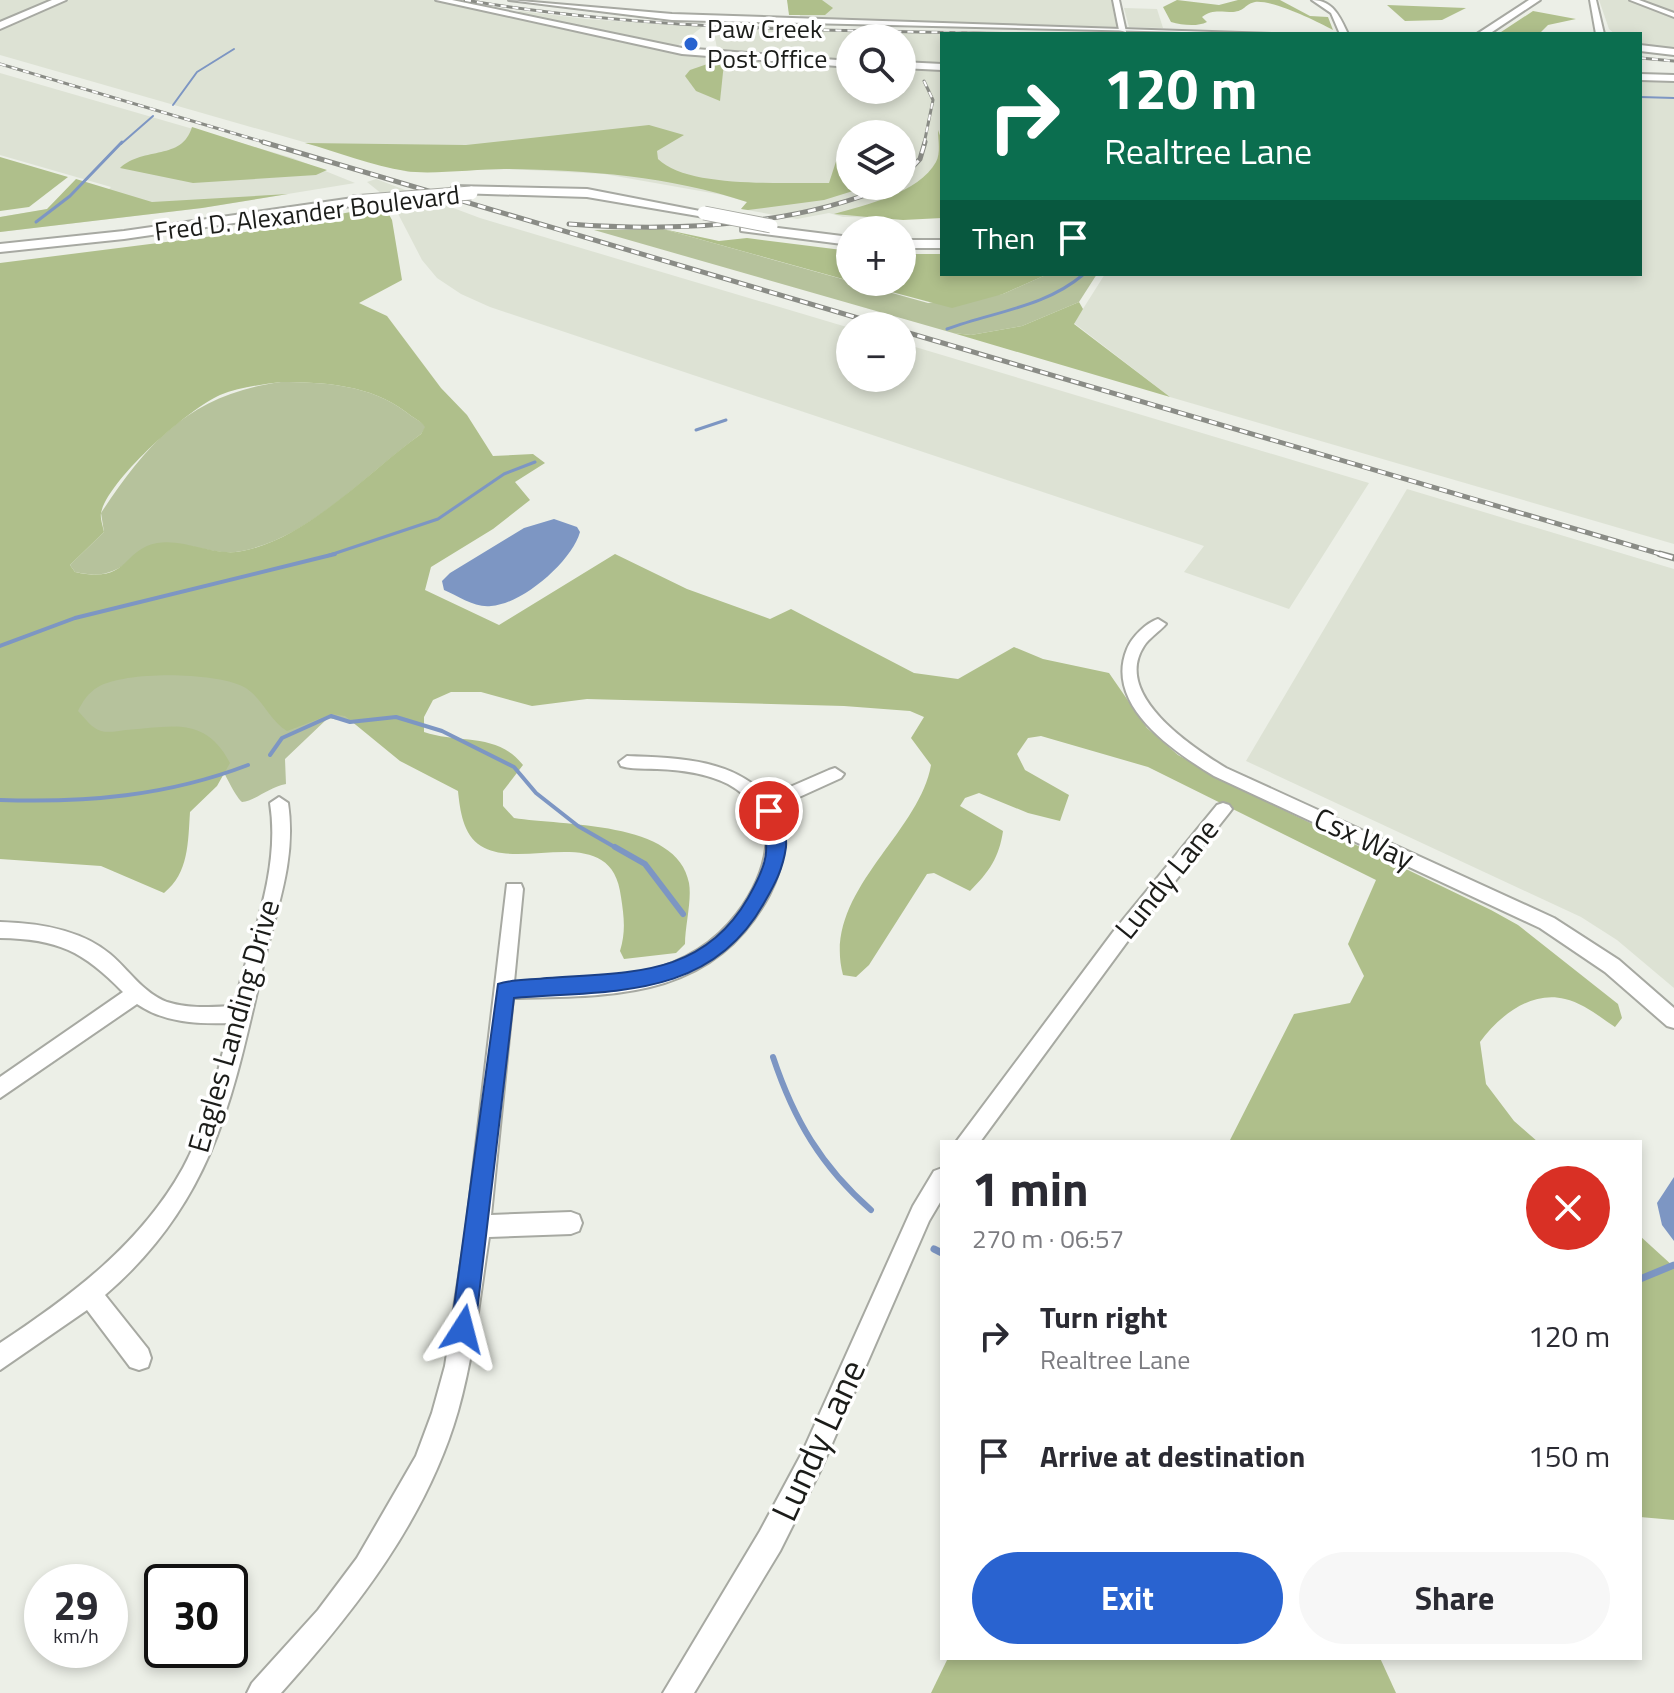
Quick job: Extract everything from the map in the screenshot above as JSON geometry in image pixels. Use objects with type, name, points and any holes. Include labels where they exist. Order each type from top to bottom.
[{"type":"main road","points":[[0,26],[61,0]]},
{"type":"main road","points":[[1478,32],[1518,0]]},
{"type":"main road","points":[[1479,32],[1535,0]]},
{"type":"main road","name":"Fred D. Alexander Boulevard","points":[[0,241],[457,189],[587,193],[771,226],[836,233]]},
{"type":"main road","name":"Fred D. Alexander Boulevard","points":[[0,248],[124,235],[351,200],[471,193],[582,198],[746,228],[836,239]]},
{"type":"main road","points":[[916,237],[940,237]]},
{"type":"main road","points":[[916,244],[940,244]]},
{"type":"street","points":[[440,0],[682,51],[836,63]]},
{"type":"street","points":[[513,0],[672,17],[1196,32]]},
{"type":"street","points":[[1116,0],[1123,30]]},
{"type":"street","points":[[1315,0],[1334,12],[1343,32]]},
{"type":"street","points":[[1593,0],[1600,32]]},
{"type":"street","points":[[1633,0],[1674,15]]},
{"type":"street","points":[[1642,48],[1674,52]]},
{"type":"street","points":[[916,66],[940,67]]},
{"type":"street","points":[[1642,77],[1674,78]]},
{"type":"street","name":"Csx Way","points":[[1158,624],[1131,645],[1127,662],[1130,680],[1141,706],[1154,724],[1183,749],[1220,772],[1547,923],[1612,966],[1674,1020]]},
{"type":"street","points":[[505,990],[657,978],[699,961],[725,941],[748,914],[774,869],[778,847],[776,827],[765,805],[743,785],[710,770],[627,762]]},
{"type":"street","points":[[765,805],[835,774]]},
{"type":"street","name":"Eagles Landing Drive","points":[[0,1358],[89,1293],[145,1240],[191,1173],[242,1014],[281,862],[283,818],[279,803]]},
{"type":"street","name":"Lundy Lane","points":[[968,1140],[1111,949],[1223,809]]},
{"type":"street","points":[[262,1693],[328,1620],[367,1568],[426,1464],[457,1366],[479,1226],[514,889]]},
{"type":"street","points":[[0,930],[39,932],[66,938],[102,959],[136,994],[174,1011],[242,1014]]},
{"type":"street","points":[[0,1089],[136,994]]},
{"type":"street","name":"Lundy Lane","points":[[678,1693],[770,1541],[795,1493],[921,1214],[940,1181]]},
{"type":"street","points":[[479,1226],[571,1223]]},
{"type":"street","points":[[89,1293],[139,1358]]},
{"type":"shaded area","points":[[0,0],[53,0],[0,23]]},
{"type":"shaded area","points":[[69,0],[433,0],[689,55],[836,65],[836,104],[916,104],[916,68],[940,69],[940,218],[840,216],[829,213],[797,219],[741,209],[747,202],[723,195],[604,174],[507,169],[408,172],[0,55],[0,28]]},
{"type":"shaded area","points":[[799,0],[1111,0],[1117,27],[800,18]]},
{"type":"shaded area","points":[[1599,0],[1674,0],[1674,49],[1642,43],[1642,32],[1613,32]]},
{"type":"shaded area","points":[[1124,8],[1157,9],[1163,28],[1129,27]]},
{"type":"shaded area","points":[[520,11],[702,27],[675,48],[513,13]]},
{"type":"shaded area","points":[[713,27],[836,30],[836,60],[718,54]]},
{"type":"shaded area","points":[[916,33],[940,33],[940,65],[916,64]]},
{"type":"shaded area","points":[[0,73],[293,158],[355,183],[202,208],[0,232],[0,217],[97,201],[111,187],[0,155]]},
{"type":"shaded area","points":[[1642,80],[1674,80],[1674,544],[1170,397],[1074,323],[1104,276],[1642,276]]},
{"type":"shaded area","points":[[376,179],[480,218],[836,324],[836,392],[916,392],[916,347],[1369,483],[1289,609],[1184,572],[1204,546],[490,307],[461,294],[437,278],[422,260],[392,202],[367,182]]},
{"type":"shaded area","points":[[1407,489],[1674,569],[1674,988],[1617,940],[1581,917],[1246,761]]},
{"type":"green space","points":[[787,0],[822,0],[833,8],[825,15],[789,15]]},
{"type":"green space","points":[[1177,0],[1219,5],[1238,0],[1280,0],[1310,16],[1328,17],[1333,30],[1295,12],[1263,2],[1252,3],[1233,12],[1209,13],[1202,17],[1207,22],[1203,24],[1180,24],[1171,22],[1163,7]]},
{"type":"green space","points":[[1387,5],[1466,8],[1442,20],[1405,21]]},
{"type":"green space","points":[[1533,11],[1576,19],[1548,25],[1541,32],[1501,32]]},
{"type":"green space","points":[[716,61],[724,63],[720,101],[696,91],[685,76],[690,70]]},
{"type":"green space","points":[[649,125],[684,135],[657,151],[658,159],[672,169],[714,180],[829,183],[836,161],[836,196],[748,210],[741,209],[747,202],[657,180],[596,173],[504,169],[416,172],[381,166],[305,143],[466,145]]},
{"type":"green space","points":[[192,127],[327,170],[316,175],[193,183],[120,168],[140,157],[180,145]]},
{"type":"green space","points":[[938,130],[940,136],[940,218],[834,214],[878,200],[916,200],[916,183],[928,173],[938,158]]},
{"type":"green space","points":[[0,157],[68,177],[29,207],[0,211]]},
{"type":"green space","points":[[76,179],[152,202],[288,194],[202,208],[0,232],[0,217],[47,209]]},
{"type":"green space","points":[[377,207],[386,209],[392,220],[402,280],[359,303],[387,316],[441,388],[467,415],[493,456],[533,454],[545,463],[515,482],[530,500],[493,529],[431,567],[425,590],[499,625],[615,554],[687,589],[770,619],[791,609],[914,673],[958,679],[1014,647],[1043,659],[1109,673],[1147,728],[1178,755],[1248,793],[1518,925],[1618,1004],[1622,1018],[1615,1027],[1572,1001],[1540,998],[1506,1015],[1480,1042],[1486,1084],[1514,1121],[1536,1140],[1230,1140],[1294,1014],[1350,1003],[1364,976],[1348,944],[1376,880],[1148,767],[1041,736],[1028,738],[1017,754],[1025,770],[1069,795],[1060,821],[1028,813],[979,793],[965,798],[960,806],[1003,831],[996,857],[988,871],[970,891],[934,873],[927,874],[869,965],[856,977],[843,975],[840,945],[846,917],[858,891],[923,791],[931,765],[911,738],[924,717],[910,711],[844,706],[587,699],[532,706],[481,692],[451,692],[433,700],[424,717],[424,732],[489,743],[513,755],[523,765],[503,791],[503,806],[514,818],[615,830],[664,847],[680,862],[689,883],[690,897],[685,944],[676,953],[624,959],[620,951],[624,924],[621,897],[614,873],[601,860],[584,853],[519,854],[481,846],[466,829],[458,791],[400,761],[345,716],[332,714],[287,731],[250,691],[212,678],[170,675],[111,682],[91,692],[78,711],[94,728],[104,732],[172,726],[198,731],[210,737],[230,763],[217,786],[190,812],[183,866],[164,893],[101,866],[0,859],[0,263],[245,232]],"holes":[[[281,382],[330,384],[378,396],[425,427],[421,434],[313,519],[266,544],[231,552],[178,543],[157,543],[145,547],[116,570],[106,574],[75,572],[70,565],[104,532],[101,515],[118,483],[151,447],[189,415],[220,395],[242,388]]]},
{"type":"green space","points":[[663,229],[836,277],[836,296],[903,296],[928,303],[1003,294],[1044,276],[1096,276],[1079,302],[1022,326],[971,335],[916,322],[916,312],[880,312],[594,230]]},
{"type":"green space","points":[[663,229],[719,241],[747,238],[836,249],[836,277]]},
{"type":"green space","points":[[916,254],[940,254],[940,276],[1044,276],[1003,294],[952,308],[907,296],[916,296]]},
{"type":"green space","points":[[1079,302],[1083,309],[1074,324],[1170,397],[953,333],[971,335],[1022,326]]},
{"type":"green space","points":[[281,382],[330,384],[362,391],[392,403],[426,427],[337,502],[267,544],[242,551],[218,552],[157,544],[143,549],[111,572],[75,572],[70,565],[104,532],[101,513],[137,463],[156,443],[198,409],[222,397]]},
{"type":"green space","points":[[104,670],[338,682],[367,725],[328,718],[285,759],[286,784],[242,802],[208,742],[85,740],[62,710]]},
{"type":"green space","points":[[1642,1238],[1674,1267],[1674,1520],[1642,1517]]},
{"type":"green space","points":[[947,1660],[1381,1660],[1396,1693],[931,1693]]},
{"type":"water","points":[[554,519],[577,527],[580,532],[557,568],[531,589],[517,598],[491,606],[473,603],[444,590],[442,581],[450,573],[524,528]]},
{"type":"water","points":[[1674,1177],[1674,1241],[1662,1225],[1657,1203]]},
{"type":"waterway","points":[[173,105],[197,72],[234,49]]},
{"type":"waterway","points":[[1642,97],[1674,98]]},
{"type":"waterway","points":[[121,144],[153,116]]},
{"type":"waterway","points":[[36,222],[70,196],[122,142]]},
{"type":"waterway","points":[[947,329],[1036,302],[1081,276]]},
{"type":"waterway","points":[[696,430],[726,420]]},
{"type":"waterway","points":[[327,556],[438,519],[504,474],[535,462]]},
{"type":"waterway","points":[[327,556],[335,554]]},
{"type":"waterway","points":[[0,646],[75,618],[327,556]]},
{"type":"waterway","points":[[270,755],[282,738],[331,716],[350,722],[396,717],[442,731],[514,767],[536,793],[578,826],[618,849]]},
{"type":"waterway","points":[[0,800],[64,800],[126,795],[187,784],[248,765]]},
{"type":"waterway","points":[[615,847],[645,864],[683,914]]},
{"type":"waterway","points":[[773,1057],[790,1101],[811,1141],[838,1176],[871,1210]]},
{"type":"waterway","points":[[934,1249],[940,1252]]},
{"type":"waterway","points":[[1642,1278],[1674,1265]]},
{"type":"railway","points":[[465,0],[677,24],[940,32]]},
{"type":"railway","points":[[1642,58],[1674,61]]},
{"type":"railway","points":[[0,64],[270,144]]},
{"type":"railway","points":[[924,81],[933,100],[924,144]]},
{"type":"railway","points":[[263,142],[838,312]]},
{"type":"railway","points":[[916,163],[925,142]]},
{"type":"railway","points":[[569,224],[650,227],[732,223],[772,218],[851,200]]},
{"type":"railway","points":[[916,335],[1667,556]]},
{"type":"railway","points":[[1660,554],[1667,556]]},
{"type":"railway","points":[[1667,556],[1674,558]]},
{"type":"place","name":"Paw Creek Post Office","points":[[691,44]]},
{"type":"route","points":[[463,1329],[479,1226],[486,1140],[505,990],[617,984],[657,978],[699,961],[732,934],[763,891],[774,869],[778,841],[769,811]]}]
